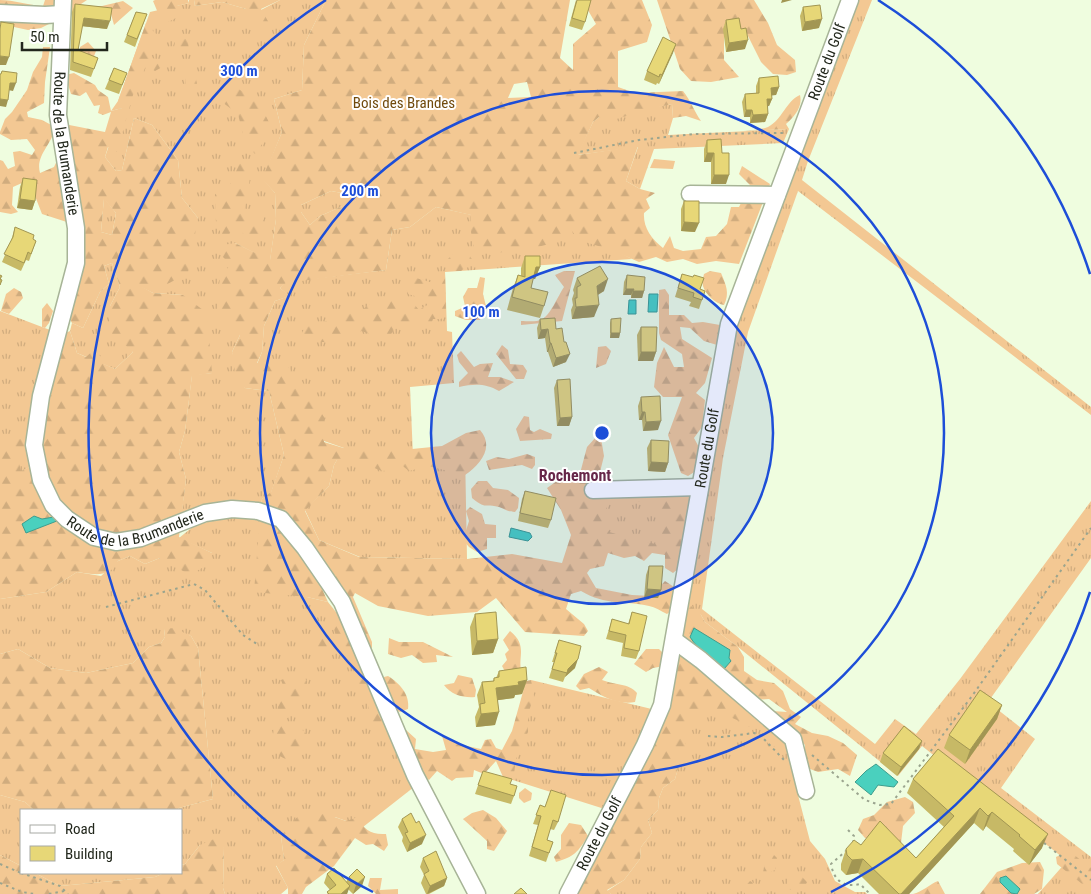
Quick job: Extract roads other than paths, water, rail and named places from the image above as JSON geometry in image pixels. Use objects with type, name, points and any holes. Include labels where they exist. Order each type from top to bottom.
[{"type":"street","name":"Route du Golf","points":[[568,894],[645,745],[660,711],[729,324],[850,0]]},
{"type":"street","points":[[0,13],[45,15],[62,7]]},
{"type":"street","name":"Route de la Brumanderie","points":[[62,7],[58,115],[76,228],[76,263],[40,404],[34,445],[41,480],[53,505],[67,520],[94,538],[116,542],[142,538],[205,512],[232,508],[258,511],[281,519],[305,548],[342,602],[415,775],[477,894]]},
{"type":"street","points":[[690,194],[777,195]]},
{"type":"street","points":[[593,490],[700,487]]},
{"type":"street","points":[[674,640],[701,660],[793,738],[806,791]]},
{"type":"water","points":[[649,294],[658,294],[657,312],[648,312]]},
{"type":"water","points":[[629,300],[636,300],[636,314],[628,314]]},
{"type":"water","points":[[34,516],[42,519],[60,516],[62,519],[26,533],[22,524]]},
{"type":"water","points":[[511,528],[530,533],[532,537],[528,541],[509,537]]},
{"type":"water","points":[[694,628],[730,650],[729,658],[731,661],[724,669],[697,646],[690,637]]},
{"type":"water","points":[[876,764],[898,782],[894,787],[878,785],[871,795],[855,782]]},
{"type":"water","points":[[1006,876],[1020,889],[1017,894],[1011,893],[1000,882],[1000,878]]},
{"type":"district","name":"Rochemont","points":[[575,475]]},
{"type":"park label","name":"Bois des Brandes","points":[[404,103]]}]
